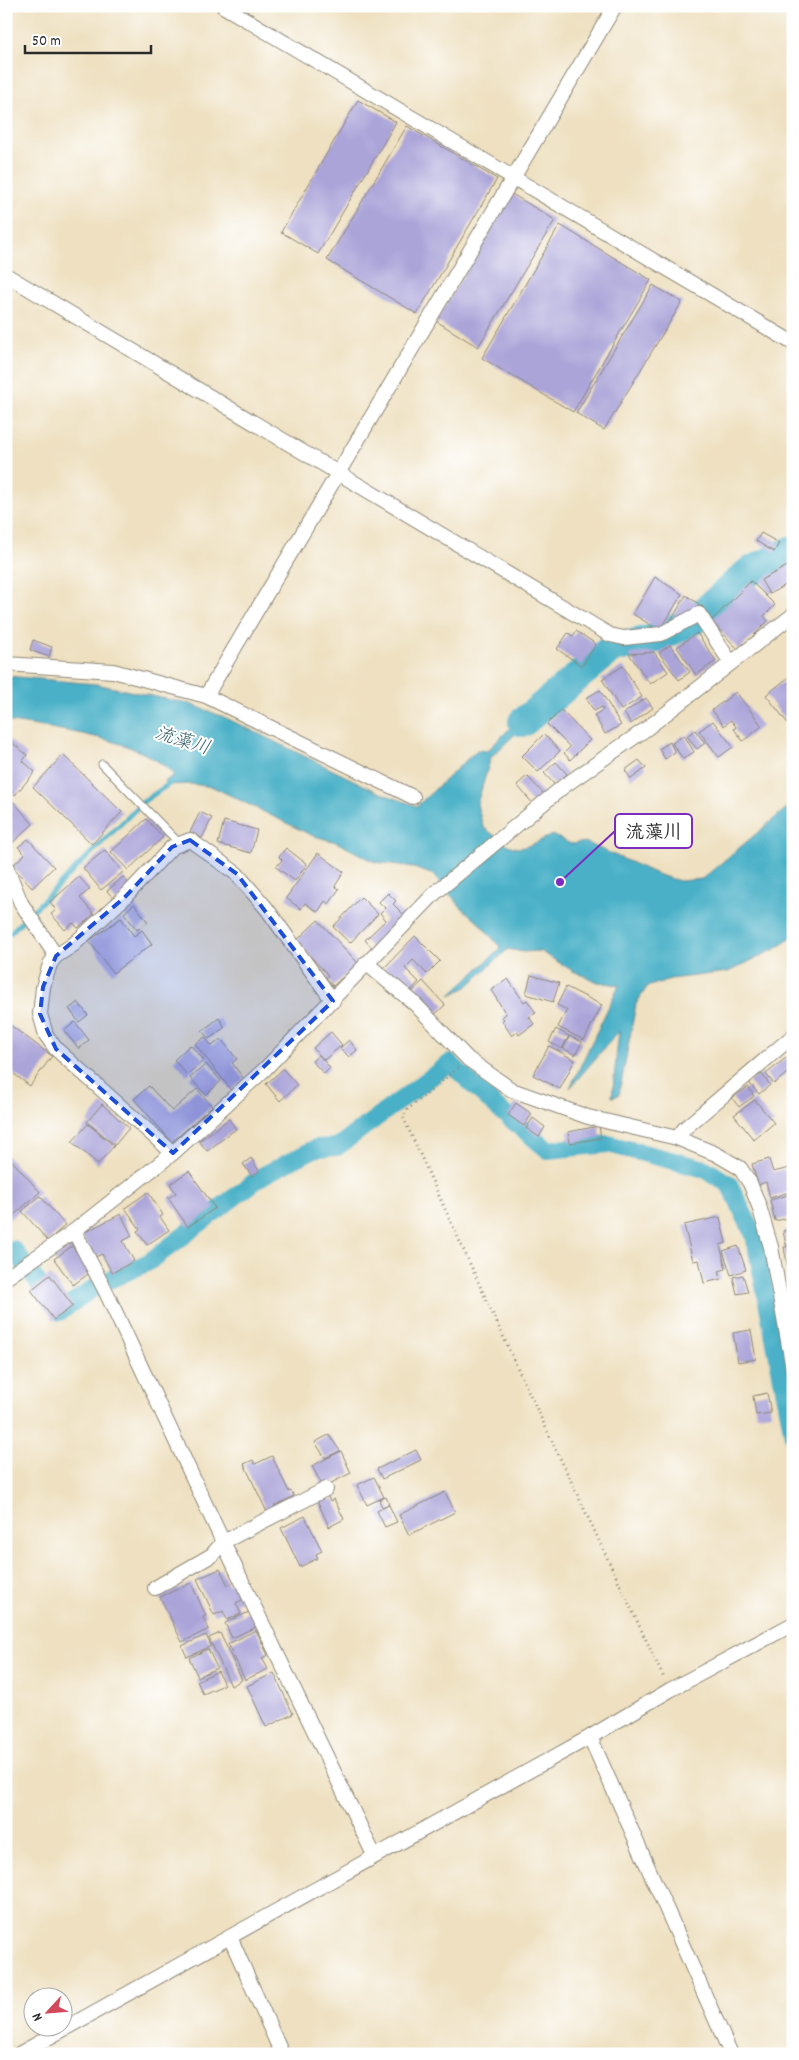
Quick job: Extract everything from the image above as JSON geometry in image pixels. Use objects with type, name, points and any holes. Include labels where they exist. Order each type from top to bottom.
[{"type":"street","points":[[223,6],[793,343]]},
{"type":"street","points":[[206,696],[615,6]]},
{"type":"street","points":[[6,275],[339,471],[610,635],[624,638],[661,634],[702,619],[731,663]]},
{"type":"street","points":[[8,1277],[74,1231],[173,1153],[265,1069],[333,1001],[366,963],[406,926],[435,893],[564,786],[646,730],[793,615]]},
{"type":"street","points":[[6,664],[113,671],[206,696],[414,797]]},
{"type":"street","points":[[173,1153],[56,1049],[46,1035],[40,1014],[43,987],[50,964],[56,956],[73,945],[124,898],[172,847],[190,840],[237,874],[267,909],[333,1001]]},
{"type":"street","points":[[6,866],[21,903],[56,956]]},
{"type":"street","points":[[366,963],[414,1003],[468,1059],[512,1090],[588,1117],[677,1138],[734,1164],[750,1183],[786,1291],[793,1368]]},
{"type":"street","points":[[677,1138],[685,1128],[793,1036]]},
{"type":"street","points":[[74,1231],[106,1292],[223,1542],[374,1855]]},
{"type":"street","points":[[155,1588],[212,1555],[223,1542],[326,1488]]},
{"type":"street","points":[[19,2054],[670,1690],[793,1624]]},
{"type":"street","points":[[590,1736],[731,2054]]},
{"type":"street","points":[[230,1937],[282,2054]]},
{"type":"lane","points":[[102,764],[180,844]]},
{"type":"path","points":[[462,1065],[407,1110],[403,1117],[522,1378],[670,1690]]},
{"type":"highlighted area","points":[[190,840],[237,874],[333,1001],[173,1153],[56,1049],[40,1014],[43,987],[56,956],[124,898],[172,847]]},
{"type":"water","points":[[6,676],[96,684],[190,704],[224,717],[378,792],[417,806],[477,750],[487,751],[518,720],[526,724],[491,757],[477,804],[483,827],[509,846],[516,848],[530,845],[552,835],[571,844],[585,842],[659,875],[680,881],[702,879],[793,803],[793,936],[777,948],[728,972],[670,979],[647,987],[636,1004],[619,1095],[612,1097],[619,1031],[570,1088],[619,985],[598,982],[573,971],[540,951],[523,952],[508,949],[467,987],[450,995],[501,948],[480,924],[460,906],[434,875],[408,866],[375,862],[336,842],[311,835],[213,787],[191,784],[167,785],[164,782],[174,775],[159,762],[119,744],[72,732],[6,721]]},
{"type":"building","points":[[358,100],[396,122],[318,254],[281,232]]},
{"type":"building","points":[[407,126],[497,179],[417,314],[327,260]]},
{"type":"building","points":[[512,194],[555,220],[478,347],[436,321]]},
{"type":"building","points":[[560,225],[651,280],[573,412],[482,358]]},
{"type":"building","points":[[653,285],[682,302],[604,430],[576,413]]},
{"type":"building","points":[[761,533],[779,543],[774,552],[756,541]]},
{"type":"building","points":[[793,563],[793,581],[769,594],[761,580]]},
{"type":"building","points":[[655,577],[682,594],[660,631],[633,614]]},
{"type":"building","points":[[751,581],[775,605],[764,616],[768,621],[739,650],[711,621]]},
{"type":"building","points":[[686,595],[703,607],[665,631]]},
{"type":"building","points":[[576,631],[596,644],[582,666],[557,649],[568,633],[573,636]]},
{"type":"building","points":[[697,633],[716,661],[696,675],[677,647]]},
{"type":"building","points":[[33,640],[52,647],[49,657],[30,650]]},
{"type":"building","points":[[670,645],[690,672],[679,680],[659,653]]},
{"type":"building","points":[[654,652],[668,672],[650,684],[629,654]]},
{"type":"building","points":[[623,666],[642,697],[621,710],[602,679]]},
{"type":"building","points":[[793,674],[793,730],[766,695]]},
{"type":"building","points":[[600,690],[621,725],[605,734],[594,715],[603,710],[602,707],[594,711],[586,698]]},
{"type":"building","points":[[736,692],[762,726],[743,741],[734,729],[736,727],[731,720],[724,726],[712,710]]},
{"type":"building","points":[[646,698],[653,708],[631,724],[624,713]]},
{"type":"building","points":[[561,710],[590,740],[570,760],[564,753],[570,747],[547,724]]},
{"type":"building","points":[[713,721],[733,747],[719,757],[699,731]]},
{"type":"building","points":[[695,730],[705,743],[697,749],[687,736]]},
{"type":"building","points":[[544,734],[560,751],[538,772],[522,756]]},
{"type":"building","points":[[684,735],[694,752],[683,759],[672,743]]},
{"type":"building","points":[[7,738],[27,755],[23,761],[35,772],[15,795],[6,787]]},
{"type":"building","points":[[670,742],[675,752],[665,759],[659,749]]},
{"type":"building","points":[[63,755],[122,812],[92,844],[33,787]]},
{"type":"building","points":[[639,760],[646,768],[631,779],[625,770]]},
{"type":"building","points":[[556,762],[567,774],[555,785],[544,773]]},
{"type":"building","points":[[527,776],[545,795],[534,805],[517,785]]},
{"type":"building","points":[[11,799],[33,824],[7,848],[6,804]]},
{"type":"building","points":[[200,812],[212,818],[202,838],[190,832]]},
{"type":"building","points":[[146,819],[163,837],[128,870],[111,852]]},
{"type":"building","points":[[224,821],[257,830],[251,853],[218,844]]},
{"type":"building","points":[[28,839],[54,867],[32,888],[12,866],[25,854],[18,847]]},
{"type":"building","points":[[286,848],[307,864],[295,881],[276,867],[282,860],[279,857]]},
{"type":"building","points":[[105,850],[123,872],[101,890],[83,868]]},
{"type":"building","points":[[318,853],[344,872],[335,886],[339,889],[329,904],[325,901],[318,912],[305,903],[301,909],[286,898]]},
{"type":"building","points":[[79,877],[90,889],[80,898],[94,914],[78,928],[73,923],[65,930],[51,914],[56,910],[50,902]]},
{"type":"building","points":[[123,877],[132,887],[117,902],[107,891]]},
{"type":"building","points":[[388,893],[396,901],[393,904],[408,919],[375,951],[365,940],[386,920],[380,913],[385,908],[379,902]]},
{"type":"building","points":[[361,897],[378,914],[350,943],[333,927]]},
{"type":"building","points":[[134,904],[148,922],[137,930],[124,913]]},
{"type":"building","points":[[121,918],[134,936],[142,930],[152,944],[113,973],[89,941]]},
{"type":"building","points":[[318,920],[358,963],[333,986],[326,978],[328,975],[296,941]]},
{"type":"building","points":[[415,936],[440,961],[427,974],[413,960],[405,968],[419,982],[408,993],[384,968]]},
{"type":"building","points":[[531,975],[559,983],[553,1002],[526,994]]},
{"type":"building","points":[[508,979],[524,1002],[527,1000],[536,1013],[529,1017],[534,1024],[519,1035],[517,1032],[512,1036],[502,1021],[504,1019],[502,1017],[506,1014],[491,990]]},
{"type":"building","points":[[423,981],[445,1005],[431,1018],[409,994]]},
{"type":"building","points":[[566,987],[602,1005],[584,1040],[558,1027],[567,1010],[557,1005]]},
{"type":"building","points":[[78,1002],[88,1015],[79,1022],[69,1009]]},
{"type":"building","points":[[219,1018],[225,1027],[209,1039],[202,1031]]},
{"type":"building","points":[[6,1022],[52,1056],[30,1086],[6,1068]]},
{"type":"building","points":[[75,1022],[89,1040],[79,1049],[64,1031]]},
{"type":"building","points":[[556,1029],[569,1036],[562,1049],[549,1042]]},
{"type":"building","points":[[331,1032],[342,1045],[324,1060],[313,1048]]},
{"type":"building","points":[[570,1036],[582,1042],[575,1055],[563,1048]]},
{"type":"building","points":[[205,1037],[212,1046],[221,1039],[237,1059],[232,1063],[244,1079],[231,1090],[195,1044]]},
{"type":"building","points":[[349,1040],[357,1050],[349,1057],[340,1048]]},
{"type":"building","points":[[190,1045],[204,1060],[187,1075],[174,1060]]},
{"type":"building","points":[[549,1046],[575,1060],[560,1089],[533,1075]]},
{"type":"building","points":[[319,1055],[330,1068],[324,1074],[312,1061]]},
{"type":"building","points":[[787,1057],[793,1068],[774,1084],[766,1074]]},
{"type":"building","points":[[206,1064],[221,1081],[206,1095],[190,1078]]},
{"type":"building","points":[[283,1069],[297,1085],[280,1101],[266,1084]]},
{"type":"building","points":[[762,1074],[770,1085],[759,1094],[750,1084],[750,1080]]},
{"type":"building","points":[[149,1086],[172,1111],[197,1089],[212,1106],[172,1142],[134,1099]]},
{"type":"building","points":[[748,1087],[754,1096],[739,1107],[732,1098]]},
{"type":"building","points":[[755,1100],[774,1123],[754,1140],[734,1115]]},
{"type":"building","points":[[516,1103],[532,1114],[524,1126],[508,1115]]},
{"type":"building","points":[[102,1104],[129,1128],[115,1145],[87,1122]]},
{"type":"building","points":[[533,1118],[545,1127],[539,1137],[526,1128]]},
{"type":"building","points":[[229,1119],[236,1129],[207,1151],[199,1141]]},
{"type":"building","points":[[88,1124],[114,1146],[98,1164],[72,1142]]},
{"type":"building","points":[[599,1126],[601,1138],[570,1143],[568,1132]]},
{"type":"building","points":[[6,1154],[40,1192],[6,1222]]},
{"type":"building","points":[[251,1158],[259,1171],[252,1176],[243,1164]]},
{"type":"building","points":[[769,1159],[773,1172],[790,1168],[793,1191],[770,1198],[766,1182],[758,1185],[752,1164]]},
{"type":"building","points":[[189,1171],[215,1208],[188,1227],[168,1198],[176,1193],[170,1184]]},
{"type":"building","points":[[148,1192],[163,1215],[160,1217],[169,1230],[147,1245],[137,1231],[140,1229],[125,1208]]},
{"type":"building","points":[[788,1195],[793,1217],[775,1221],[770,1200]]},
{"type":"building","points":[[40,1196],[65,1225],[48,1241],[22,1211]]},
{"type":"building","points":[[121,1214],[132,1236],[123,1241],[134,1261],[112,1273],[102,1254],[93,1258],[81,1234]]},
{"type":"building","points":[[720,1217],[726,1243],[720,1245],[726,1269],[719,1271],[721,1279],[704,1283],[699,1260],[693,1261],[684,1225]]},
{"type":"building","points":[[793,1229],[793,1244],[786,1245],[783,1231]]},
{"type":"building","points":[[72,1246],[91,1272],[73,1285],[54,1259]]},
{"type":"building","points":[[738,1246],[746,1270],[731,1275],[723,1251]]},
{"type":"building","points":[[793,1246],[793,1286],[791,1287],[784,1247]]},
{"type":"building","points":[[50,1275],[73,1306],[54,1320],[31,1290]]},
{"type":"building","points":[[743,1275],[748,1292],[737,1294],[733,1277]]},
{"type":"building","points":[[793,1304],[793,1322],[792,1322],[788,1305]]},
{"type":"building","points":[[751,1330],[756,1359],[738,1362],[733,1333]]},
{"type":"building","points":[[767,1393],[771,1413],[756,1415],[753,1396]]},
{"type":"building","points":[[329,1435],[340,1451],[325,1458],[315,1442]]},
{"type":"building","points":[[416,1450],[421,1460],[382,1479],[377,1469]]},
{"type":"building","points":[[341,1451],[351,1473],[323,1487],[312,1466]]},
{"type":"building","points":[[272,1456],[289,1492],[291,1491],[294,1496],[274,1506],[276,1511],[268,1514],[244,1464],[253,1460],[255,1464]]},
{"type":"building","points":[[374,1477],[384,1497],[367,1505],[357,1485]]},
{"type":"building","points":[[445,1492],[455,1512],[409,1535],[399,1515]]},
{"type":"building","points":[[327,1495],[330,1501],[334,1499],[344,1519],[329,1527],[317,1500]]},
{"type":"building","points":[[386,1497],[389,1504],[382,1507],[379,1500]]},
{"type":"building","points":[[389,1505],[397,1522],[385,1527],[377,1511]]},
{"type":"building","points":[[305,1516],[322,1551],[316,1554],[318,1558],[300,1567],[281,1528]]},
{"type":"building","points":[[220,1569],[228,1585],[235,1582],[244,1599],[236,1603],[241,1614],[227,1620],[223,1611],[214,1615],[197,1579]]},
{"type":"building","points":[[191,1583],[206,1616],[203,1617],[209,1629],[182,1642],[160,1597]]},
{"type":"building","points":[[251,1611],[258,1626],[232,1638],[225,1623]]},
{"type":"building","points":[[256,1630],[268,1655],[262,1658],[268,1669],[245,1680],[228,1644]]},
{"type":"building","points":[[220,1633],[242,1680],[231,1686],[209,1638]]},
{"type":"building","points":[[206,1635],[211,1646],[187,1657],[182,1646]]},
{"type":"building","points":[[208,1649],[217,1668],[198,1677],[189,1658]]},
{"type":"building","points":[[218,1671],[224,1685],[203,1694],[197,1681]]},
{"type":"building","points":[[274,1673],[293,1714],[266,1727],[247,1686]]},
{"type":"waterway","points":[[523,722],[611,649],[657,638],[696,619],[749,572],[793,550]]},
{"type":"waterway","points":[[6,937],[144,801],[172,782]]},
{"type":"waterway","points":[[6,1255],[13,1249],[60,1312],[98,1285],[149,1262],[262,1176],[316,1148],[337,1147],[450,1063],[496,1107],[548,1150],[608,1144],[705,1169],[729,1184],[754,1235],[793,1435]]},
{"type":"place","name":"流藻川","points":[[560,882]]}]
